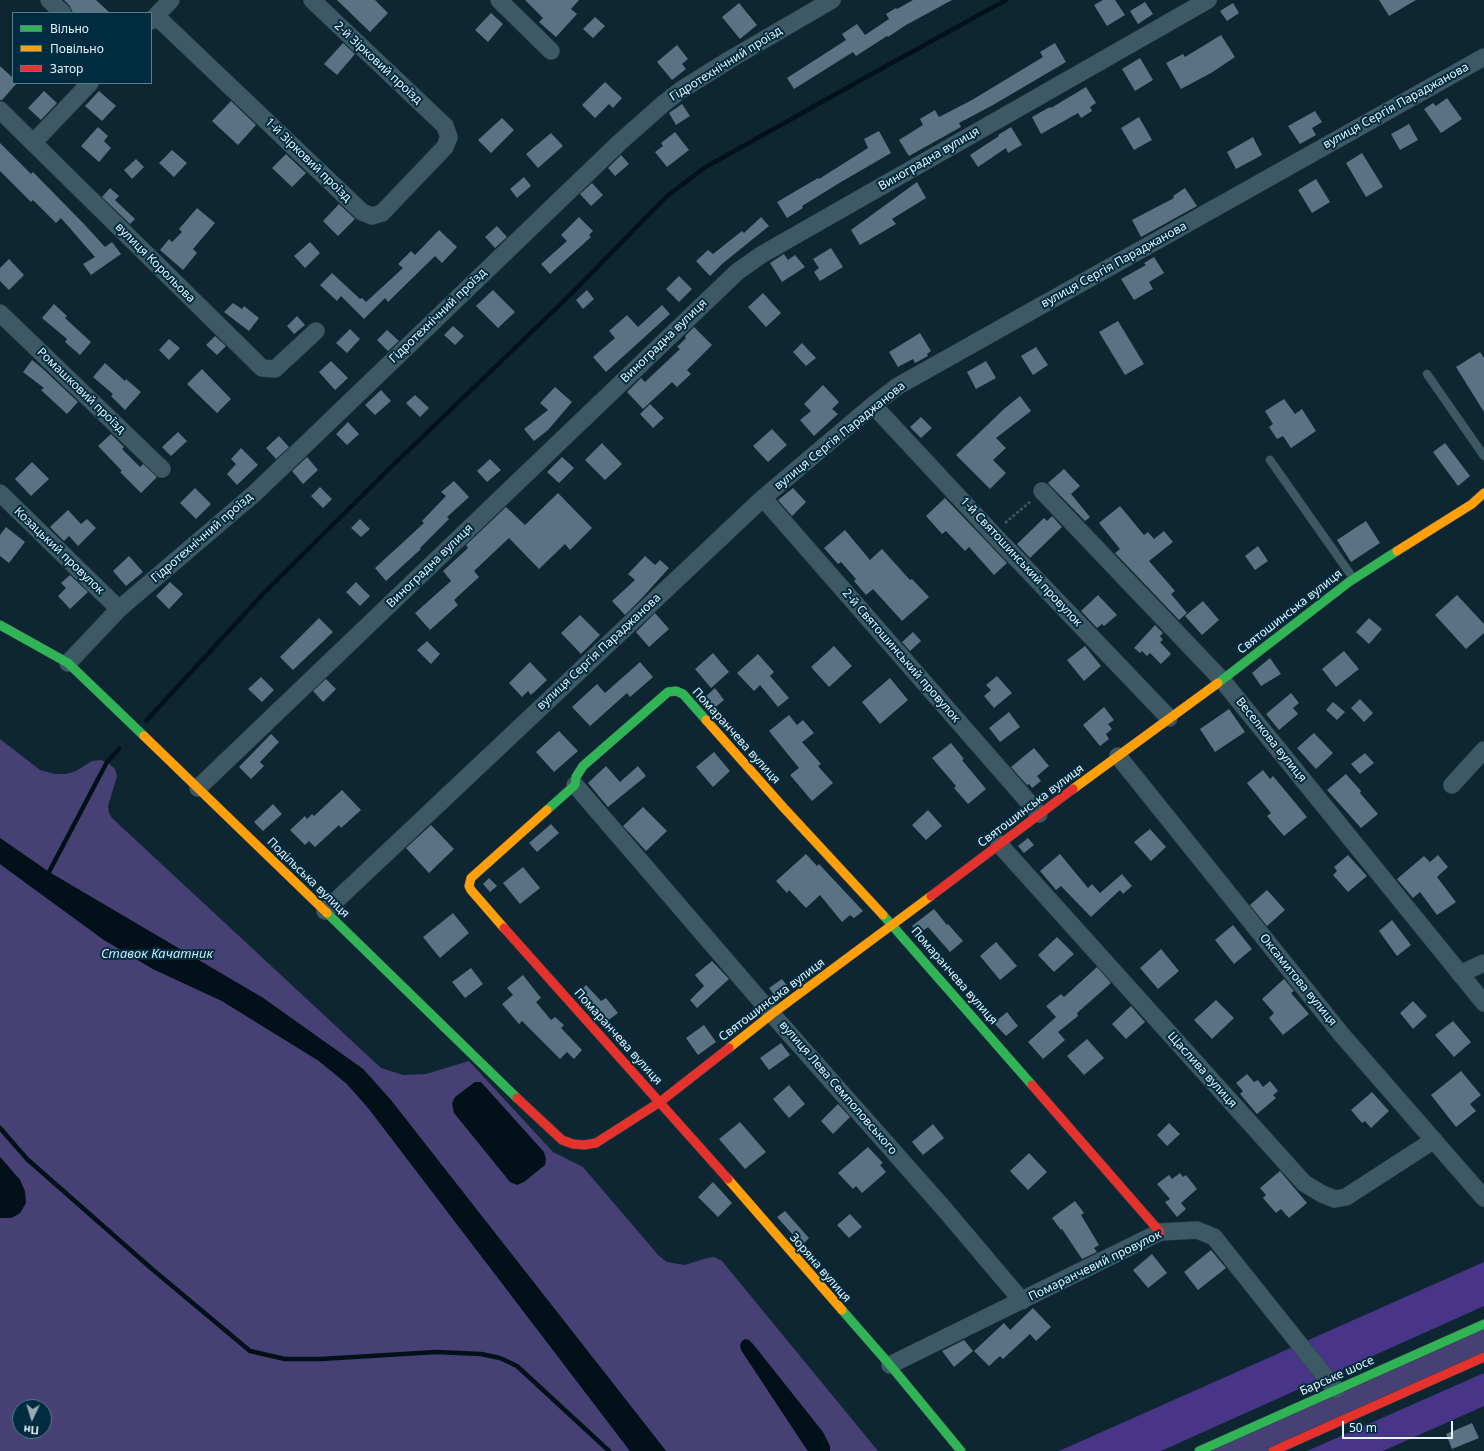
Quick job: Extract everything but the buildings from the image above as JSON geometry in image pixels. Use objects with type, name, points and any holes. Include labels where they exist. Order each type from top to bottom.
[{"type":"main road","name":"Святошинська вулиця","points":[[596,1143],[660,1102],[772,1014],[893,925],[1039,814],[1222,680],[1354,578],[1465,508],[1484,493]]},
{"type":"main road","name":"Подільська вулиця","points":[[0,625],[68,663],[552,1133],[562,1140],[573,1144],[596,1143]]},
{"type":"main road","name":"Помаранчева вулиця","points":[[660,1102],[476,896],[469,886],[471,878],[575,785],[576,777],[583,766],[668,692],[676,691],[683,694],[782,807],[893,925],[1160,1232]]},
{"type":"main road","name":"Зоряна вулиця","points":[[660,1102],[890,1366],[961,1451]]},
{"type":"main road","name":"Барське шосе","points":[[1199,1451],[1484,1324]]},
{"type":"main road","points":[[1273,1451],[1484,1357]]},
{"type":"street","points":[[49,0],[62,12]]},
{"type":"street","points":[[154,18],[171,0]]},
{"type":"street","name":"2-й Зірковий проїзд","points":[[312,0],[445,126]]},
{"type":"street","points":[[499,0],[551,51]]},
{"type":"street","name":"Гідротехнічний проїзд","points":[[68,663],[119,609],[255,493],[619,142],[681,90],[832,0]]},
{"type":"street","name":"Виноградна вулиця","points":[[198,788],[737,272],[768,252],[1208,0]]},
{"type":"street","name":"1-й Зірковий проїзд","points":[[154,18],[362,212],[372,216],[382,213],[445,147],[449,137],[445,126]]},
{"type":"street","name":"вулиця Сергія Параджанова","points":[[325,911],[763,498],[873,405],[898,386],[1484,57]]},
{"type":"street","points":[[33,143],[89,84]]},
{"type":"street","name":"вулиця Корольова","points":[[0,110],[262,368],[275,369],[316,331]]},
{"type":"street","name":"Ромашковий проїзд","points":[[0,313],[162,469]]},
{"type":"street","name":"1-й Святошинський провулок","points":[[873,405],[992,534],[1169,718]]},
{"type":"street","name":"Веселкова вулиця","points":[[1042,491],[1222,680],[1484,1003]]},
{"type":"street","name":"Козацький провулок","points":[[0,493],[119,609]]},
{"type":"street","name":"2-й Святошинський провулок","points":[[763,498],[1039,814]]},
{"type":"street","points":[[1452,785],[1484,750]]},
{"type":"street","name":"Оксамитова вулиця","points":[[1118,756],[1342,1036],[1484,1198]]},
{"type":"street","name":"вулиця Лева Семполовського","points":[[575,785],[772,1014],[946,1210],[1022,1301]]},
{"type":"street","name":"Щаслива вулиця","points":[[999,844],[1304,1183],[1322,1194],[1335,1198],[1346,1197],[1434,1140]]},
{"type":"street","points":[[1460,974],[1484,963]]},
{"type":"street","name":"Помаранчевий провулок","points":[[890,1366],[1160,1232],[1197,1230],[1214,1236],[1336,1390]]},
{"type":"lane","points":[[1427,374],[1484,456]]},
{"type":"lane","points":[[1270,460],[1354,578]]},
{"type":"path","points":[[992,534],[1042,491]]},
{"type":"shaded area","points":[[0,739],[40,770],[55,774],[66,774],[76,771],[92,761],[100,760],[107,762],[115,769],[117,776],[108,806],[109,813],[112,818],[381,1068],[403,1075],[426,1074],[469,1061],[553,1152],[583,1167],[659,1256],[667,1262],[685,1265],[714,1257],[722,1261],[878,1451],[666,1451],[390,1099],[363,1069],[263,998],[49,872],[0,838]]},
{"type":"shaded area","points":[[0,864],[104,940],[153,969],[222,1001],[319,1061],[347,1084],[369,1109],[630,1451],[0,1451],[0,1218],[11,1218],[20,1213],[26,1202],[20,1180],[0,1157]]},
{"type":"shaded area","points":[[1484,1262],[1484,1306],[1161,1451],[1059,1451]]},
{"type":"shaded area","points":[[1484,1324],[1484,1356],[1272,1451],[1200,1451]]},
{"type":"shaded area","points":[[1484,1373],[1484,1406],[1383,1451],[1307,1451]]},
{"type":"water","name":"Ставок Качатник","points":[[0,838],[49,872],[263,998],[363,1069],[390,1099],[666,1451],[630,1451],[369,1109],[347,1084],[319,1061],[222,1001],[153,969],[104,940],[0,864]]},
{"type":"water","points":[[475,1082],[481,1082],[544,1152],[546,1159],[545,1165],[524,1182],[517,1185],[510,1182],[454,1113],[452,1103],[455,1097]]},
{"type":"water","points":[[0,1157],[20,1180],[25,1191],[26,1203],[20,1213],[11,1218],[0,1218]]},
{"type":"water","points":[[745,1339],[749,1340],[753,1344],[823,1432],[830,1446],[830,1451],[808,1451],[741,1350],[740,1345]]},
{"type":"waterway","points":[[146,721],[262,595],[387,471],[570,295],[666,197],[704,168],[1006,0]]},
{"type":"waterway","points":[[49,872],[107,762],[119,749]]},
{"type":"waterway","points":[[0,1128],[27,1159],[152,1269],[250,1351],[285,1359],[321,1359],[436,1352],[481,1354],[500,1358],[517,1366],[609,1451]]},
{"type":"traffic: fast","points":[[1218,683],[1349,582],[1397,551]]},
{"type":"traffic: fast","points":[[0,625],[68,663],[144,736]]},
{"type":"traffic: fast","points":[[547,810],[575,785],[576,777],[583,766],[668,692],[676,691],[683,694],[706,720]]},
{"type":"traffic: fast","points":[[327,913],[517,1098]]},
{"type":"traffic: fast","points":[[883,915],[1032,1085]]},
{"type":"traffic: fast","points":[[842,1310],[890,1365],[961,1451]]},
{"type":"traffic: fast","points":[[1199,1451],[1484,1324]]},
{"type":"traffic: slow","points":[[1397,551],[1472,504],[1484,493]]},
{"type":"traffic: slow","points":[[1073,789],[1218,683]]},
{"type":"traffic: slow","points":[[706,720],[783,807],[883,915]]},
{"type":"traffic: slow","points":[[144,736],[327,913]]},
{"type":"traffic: slow","points":[[504,928],[471,890],[469,886],[471,878],[547,810]]},
{"type":"traffic: slow","points":[[729,1048],[772,1014],[931,896]]},
{"type":"traffic: slow","points":[[728,1179],[842,1310]]},
{"type":"traffic: jam","points":[[931,896],[1073,789]]},
{"type":"traffic: jam","points":[[504,928],[728,1179]]},
{"type":"traffic: jam","points":[[517,1098],[562,1140],[573,1144],[584,1145],[596,1143],[660,1102],[729,1048]]},
{"type":"traffic: jam","points":[[1032,1085],[1160,1232]]},
{"type":"traffic: jam","points":[[1273,1451],[1484,1357]]}]
